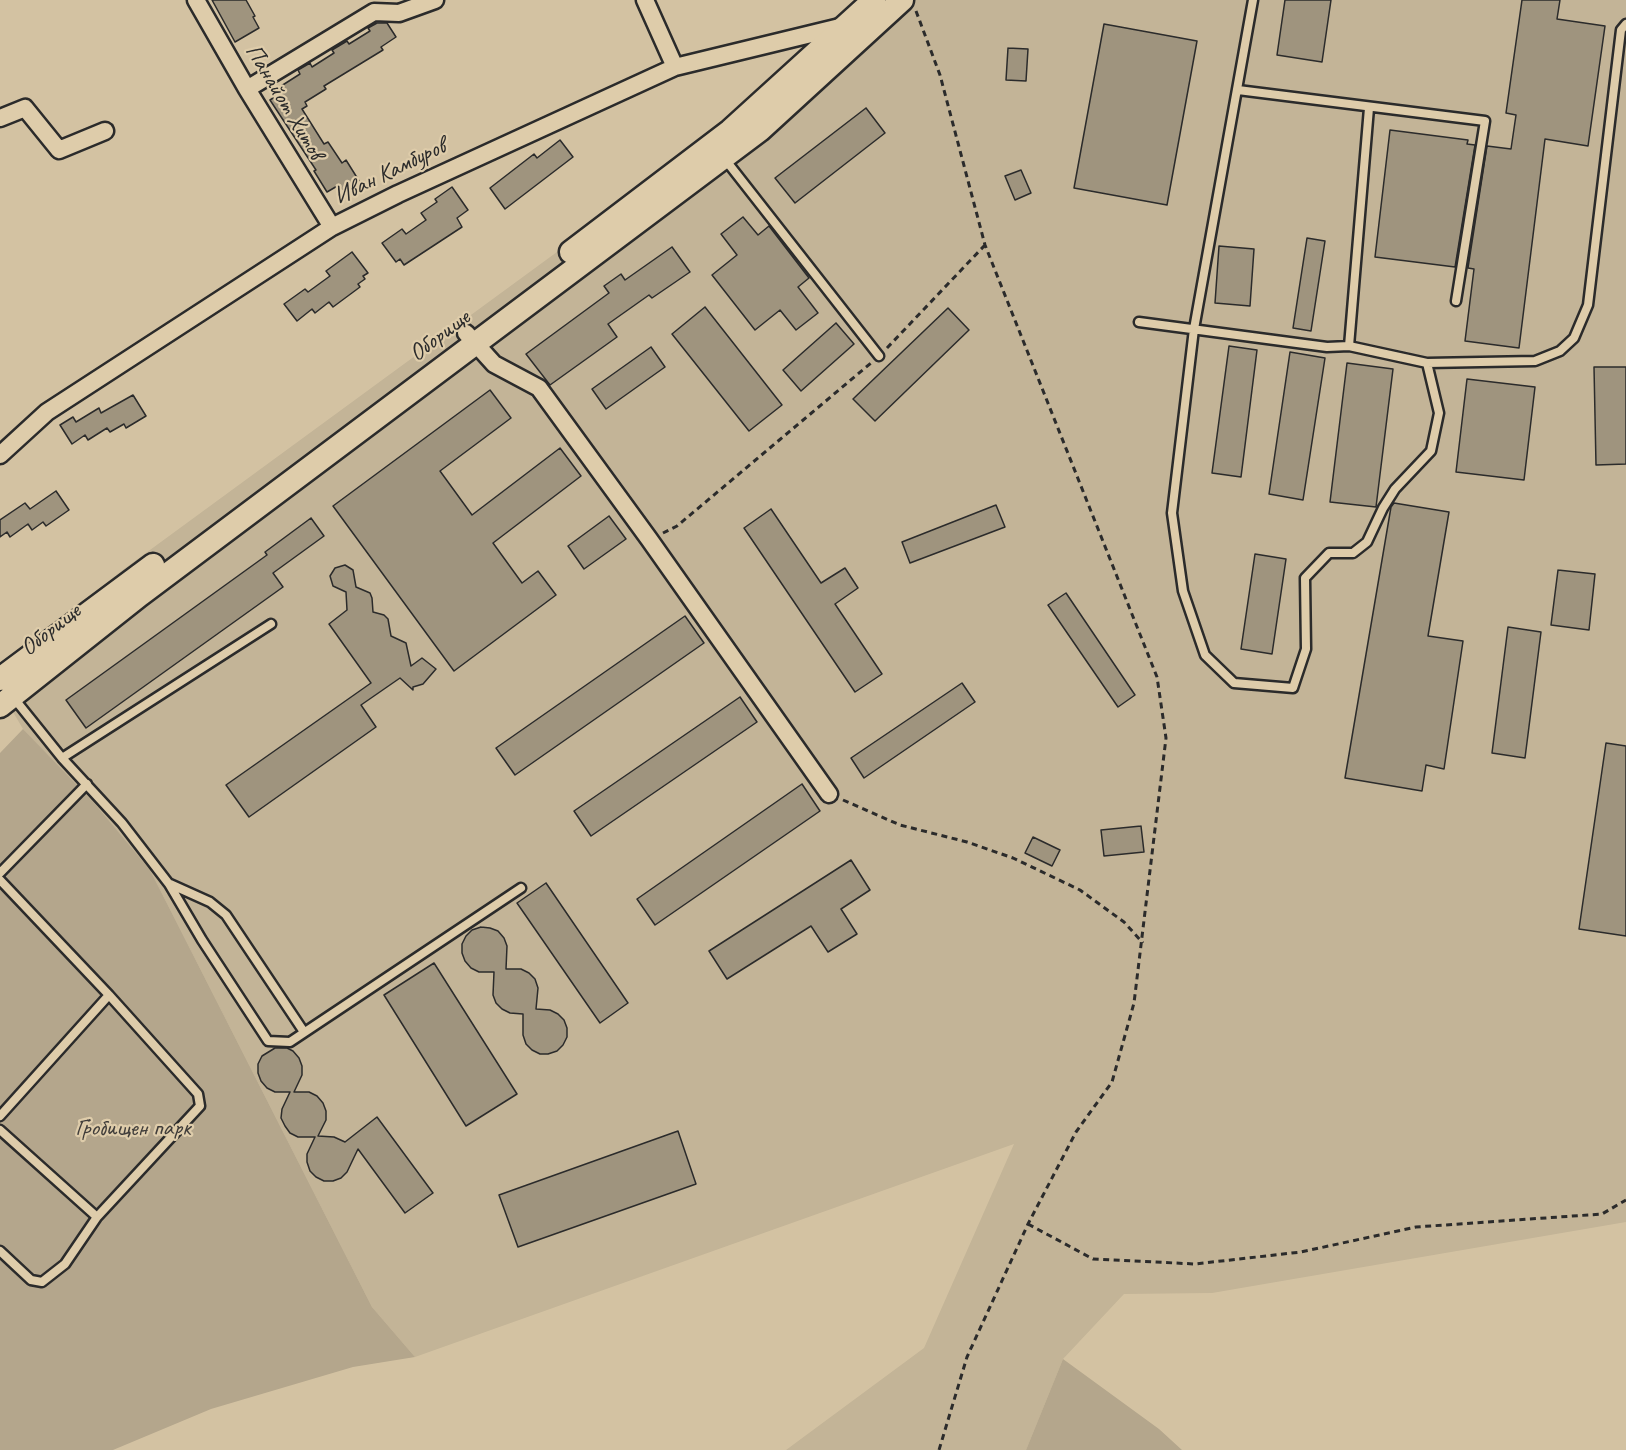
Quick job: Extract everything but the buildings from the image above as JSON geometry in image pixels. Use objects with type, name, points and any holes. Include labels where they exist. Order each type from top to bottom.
[{"type":"main road","name":"Оборище","points":[[3,690],[140,595],[471,338],[730,131],[874,0]]},
{"type":"main road","name":"Оборище","points":[[471,338],[760,130],[909,5]]},
{"type":"street","name":"Панайот Хитов","points":[[196,0],[247,89],[332,227]]},
{"type":"street","points":[[247,89],[374,12],[399,13],[435,0]]},
{"type":"street","points":[[645,0],[675,67]]},
{"type":"street","name":"Иван Камбуров","points":[[0,455],[47,412],[332,227],[398,194],[675,67],[846,25]]},
{"type":"street","points":[[0,118],[25,108],[59,150],[105,130]]},
{"type":"street","points":[[471,338],[494,364],[539,388],[650,539],[829,794]]},
{"type":"lane","points":[[1253,0],[1194,328],[1172,513],[1183,591],[1205,655],[1234,683],[1293,688],[1306,649],[1305,578],[1329,553],[1353,553],[1367,542],[1395,489],[1431,451],[1439,414],[1427,363]]},
{"type":"lane","points":[[1139,322],[1327,347],[1349,346],[1427,363],[1535,361],[1560,351],[1574,338],[1588,305],[1621,30],[1626,24]]},
{"type":"lane","points":[[1238,90],[1485,121],[1456,301]]},
{"type":"lane","points":[[1349,346],[1369,108]]},
{"type":"lane","points":[[723,158],[879,356]]},
{"type":"lane","points":[[62,758],[271,624]]},
{"type":"lane","points":[[3,690],[122,823],[169,884],[202,940],[268,1041],[290,1042],[520,888]]},
{"type":"lane","points":[[0,873],[87,784]]},
{"type":"lane","points":[[0,880],[109,995],[198,1094],[200,1106],[97,1217],[65,1264],[42,1282],[31,1280],[0,1251]]},
{"type":"lane","points":[[169,884],[210,902],[226,915],[304,1032]]},
{"type":"lane","points":[[0,1116],[109,995]]},
{"type":"lane","points":[[0,1130],[97,1217]]},
{"type":"path","points":[[909,5],[940,75],[985,245],[1157,677],[1166,738],[1134,1003],[1112,1082],[1076,1132],[1028,1224],[967,1358],[939,1450]]},
{"type":"path","points":[[650,539],[677,526],[879,356],[985,245]]},
{"type":"path","points":[[829,794],[900,825],[967,842],[1032,867],[1080,890],[1124,922],[1143,943]]},
{"type":"path","points":[[1028,1224],[1093,1259],[1195,1263],[1301,1252],[1416,1227],[1602,1214],[1626,1200]]},
{"type":"shaded area","points":[[859,0],[1626,0],[1626,1222],[1212,1293],[1124,1294],[1063,1359],[1026,1450],[786,1450],[924,1348],[1014,1144],[415,1357],[372,1307],[150,870],[23,729],[0,690],[0,666],[124,569],[643,189],[750,103]]},
{"type":"green space","name":"Гробищен парк","points":[[23,729],[94,803],[150,870],[372,1307],[415,1357],[353,1367],[211,1409],[113,1450],[0,1450],[0,753]]},
{"type":"green space","points":[[1063,1359],[1159,1429],[1182,1450],[1026,1450]]}]
